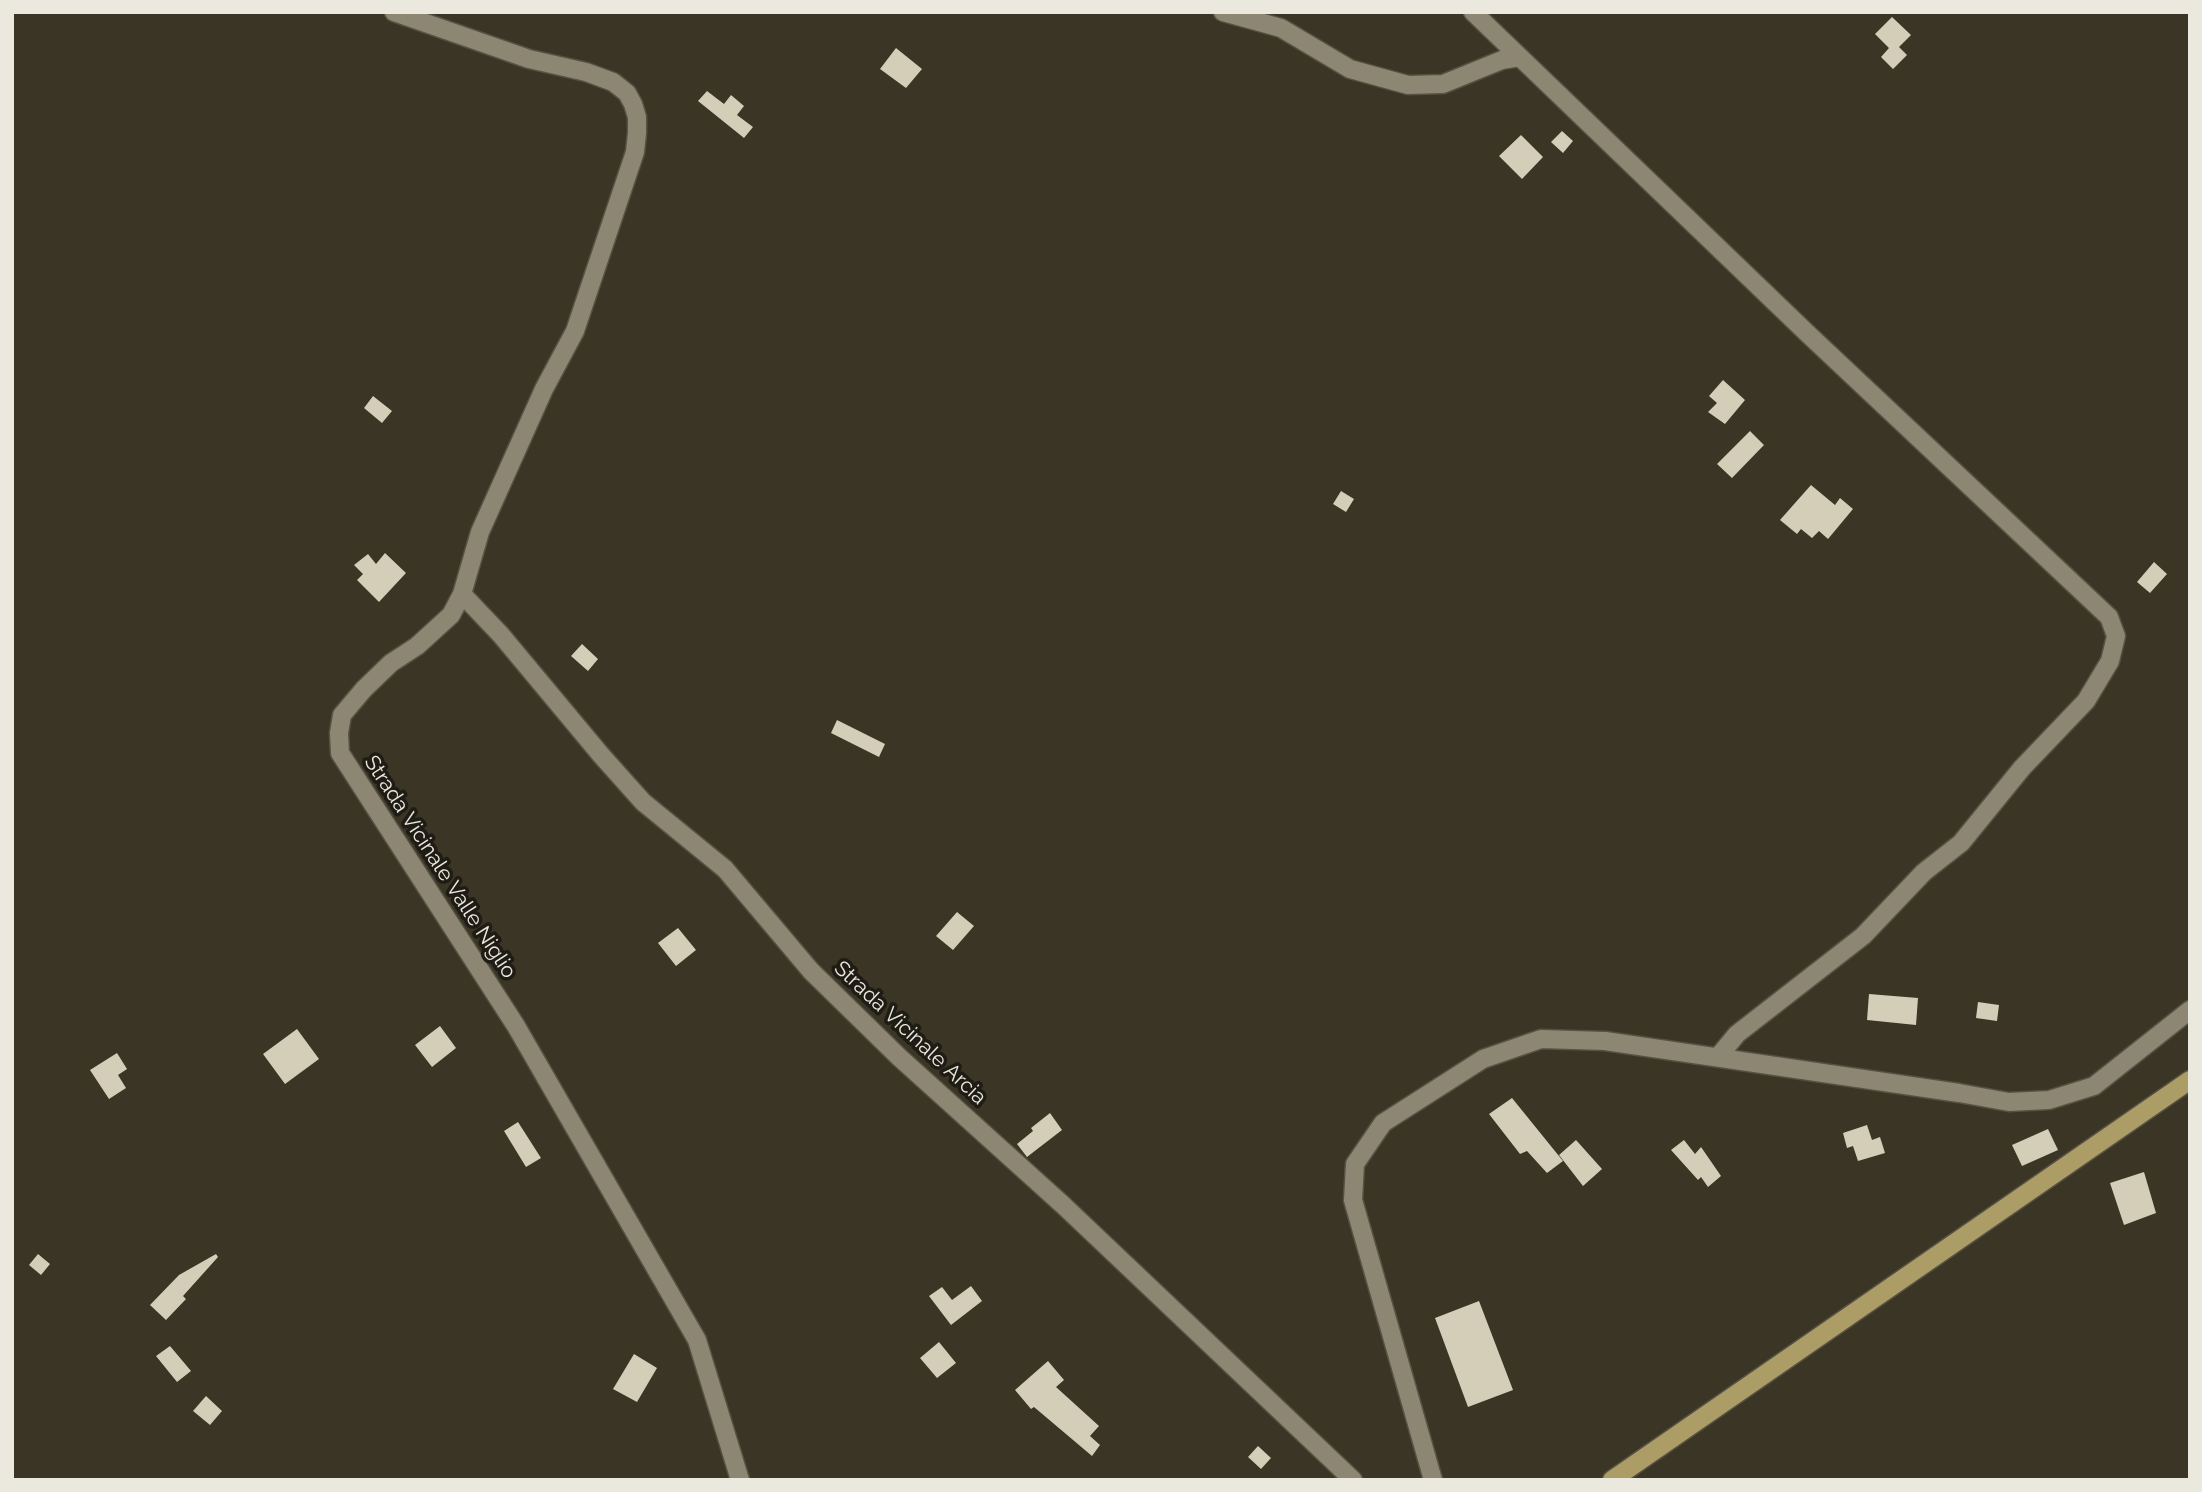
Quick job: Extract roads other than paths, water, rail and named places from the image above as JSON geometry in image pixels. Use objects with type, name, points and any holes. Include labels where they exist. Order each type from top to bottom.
[{"type":"main road","points":[[1612,1480],[2190,1080]]},
{"type":"street","name":"Strada Vicinale Valle Niglio","points":[[394,12],[529,60],[586,72],[613,82],[627,93],[637,117],[635,152],[575,331],[544,389],[480,532],[462,594],[451,615],[417,646],[391,663],[342,715],[340,752],[516,1026],[697,1340],[740,1480]]},
{"type":"street","points":[[1223,12],[1281,28],[1350,69],[1408,85],[1443,84],[1502,60],[1520,57]]},
{"type":"street","points":[[1473,12],[1808,334],[2109,617],[2116,636],[2110,661],[2086,701],[2022,768],[1961,843],[1924,872],[1863,936],[1737,1034],[1718,1057]]},
{"type":"street","name":"Strada Vicinale Arcia","points":[[462,594],[501,635],[643,802],[725,869],[811,971],[899,1057],[1063,1205],[1353,1480]]},
{"type":"street","points":[[1433,1480],[1353,1200],[1356,1164],[1383,1123],[1483,1059],[1541,1039],[1605,1041],[2009,1102],[2049,1100],[2094,1086],[2190,1010]]}]
